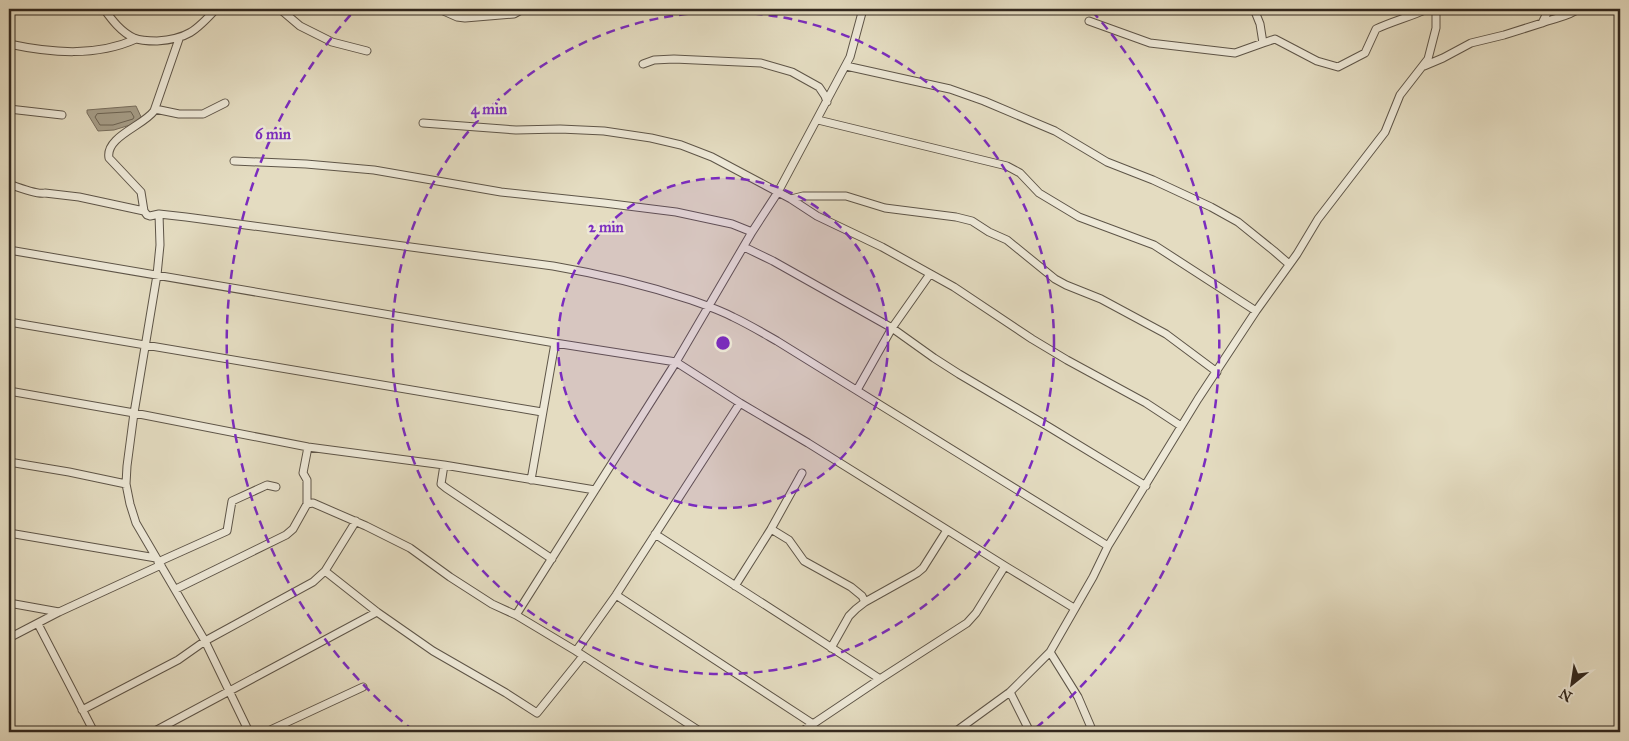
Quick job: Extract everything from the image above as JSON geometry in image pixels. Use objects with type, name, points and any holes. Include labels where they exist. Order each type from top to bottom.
[{"type":"street","points":[[104,9],[119,27],[136,39],[147,41],[178,39],[202,24],[216,9]]},
{"type":"street","points":[[280,9],[300,26],[332,42],[367,52]]},
{"type":"street","points":[[439,9],[457,17],[465,18],[514,14],[523,9]]},
{"type":"street","points":[[516,615],[676,362],[752,232],[778,192],[846,66],[856,39],[863,9]]},
{"type":"street","points":[[1254,9],[1260,24],[1264,43]]},
{"type":"street","points":[[1089,21],[1150,42],[1235,53],[1275,39],[1317,61],[1338,67],[1366,53],[1376,29],[1427,9]]},
{"type":"street","points":[[955,732],[1010,692],[1050,652],[1108,546],[1181,426],[1318,220],[1385,132],[1400,95],[1428,59],[1436,28],[1436,9]]},
{"type":"street","points":[[1542,23],[1547,9]]},
{"type":"street","points":[[1421,68],[1471,43],[1504,36],[1556,17],[1573,14],[1578,9]]},
{"type":"street","points":[[9,44],[46,51],[65,52],[120,46],[136,39]]},
{"type":"street","points":[[178,39],[155,108],[149,117],[113,143],[108,153],[114,165],[141,192],[144,211],[147,216],[159,214],[553,266],[637,285],[709,307],[733,316],[777,341],[1108,546]]},
{"type":"street","points":[[643,64],[654,60],[674,59],[761,63],[792,72],[819,87],[827,102]]},
{"type":"street","points":[[846,66],[950,89],[1055,131],[1107,162],[1153,180],[1238,222],[1289,264]]},
{"type":"street","points":[[155,108],[179,114],[203,114],[225,103]]},
{"type":"street","points":[[9,109],[62,115]]},
{"type":"street","points":[[818,120],[1007,166],[1020,173],[1039,193],[1079,217],[1154,245],[1256,311]]},
{"type":"street","points":[[423,123],[516,130],[604,131],[651,138],[681,145],[712,157],[791,199],[817,216],[882,247],[954,287],[1039,343],[1082,369],[1146,403],[1181,426]]},
{"type":"street","points":[[234,161],[274,162],[374,170],[501,192],[676,212],[732,224],[752,232]]},
{"type":"street","points":[[9,184],[40,194],[79,197],[144,211]]},
{"type":"street","points":[[791,199],[803,196],[849,196],[885,208],[956,217],[972,221],[989,232],[1007,240],[1055,279],[1101,299],[1166,334],[1217,372]]},
{"type":"street","points":[[159,214],[160,246],[157,275],[134,412],[126,484],[136,523],[205,641],[249,732]]},
{"type":"street","points":[[744,247],[773,261],[892,328],[940,362],[1146,486]]},
{"type":"street","points":[[9,250],[676,362],[1074,608]]},
{"type":"street","points":[[857,390],[892,328],[930,274]]},
{"type":"street","points":[[9,322],[542,412]]},
{"type":"street","points":[[531,480],[555,343]]},
{"type":"street","points":[[9,391],[134,412],[308,447],[444,464],[594,490]]},
{"type":"street","points":[[576,651],[616,595],[740,403]]},
{"type":"street","points":[[176,589],[290,533],[308,504],[307,480],[303,473],[308,447]]},
{"type":"street","points":[[9,462],[126,484]]},
{"type":"street","points":[[444,464],[441,484],[552,560]]},
{"type":"street","points":[[735,586],[771,529],[802,473]]},
{"type":"street","points":[[9,638],[158,562],[227,531],[232,501],[267,485],[276,487]]},
{"type":"street","points":[[308,504],[313,502],[410,548],[492,604],[516,615],[576,651],[701,732]]},
{"type":"street","points":[[82,710],[178,660],[205,641],[314,582],[325,572],[356,521]]},
{"type":"street","points":[[771,529],[789,540],[804,562],[851,587],[862,596],[865,602]]},
{"type":"street","points":[[831,648],[849,616],[865,602],[923,568],[947,530]]},
{"type":"street","points":[[9,533],[158,562]]},
{"type":"street","points":[[655,534],[880,679]]},
{"type":"street","points":[[801,732],[967,623],[976,613],[1004,566]]},
{"type":"street","points":[[325,572],[377,612],[449,661],[537,713],[583,656]]},
{"type":"street","points":[[616,595],[813,724]]},
{"type":"street","points":[[9,603],[59,612]]},
{"type":"street","points":[[153,732],[377,612]]},
{"type":"street","points":[[38,624],[94,732]]},
{"type":"street","points":[[1050,652],[1078,697],[1093,732]]},
{"type":"street","points":[[266,732],[363,687]]},
{"type":"street","points":[[1010,692],[1030,732]]},
{"type":"water","points":[[136,106],[143,121],[114,130],[98,131],[87,113],[87,110]]}]
